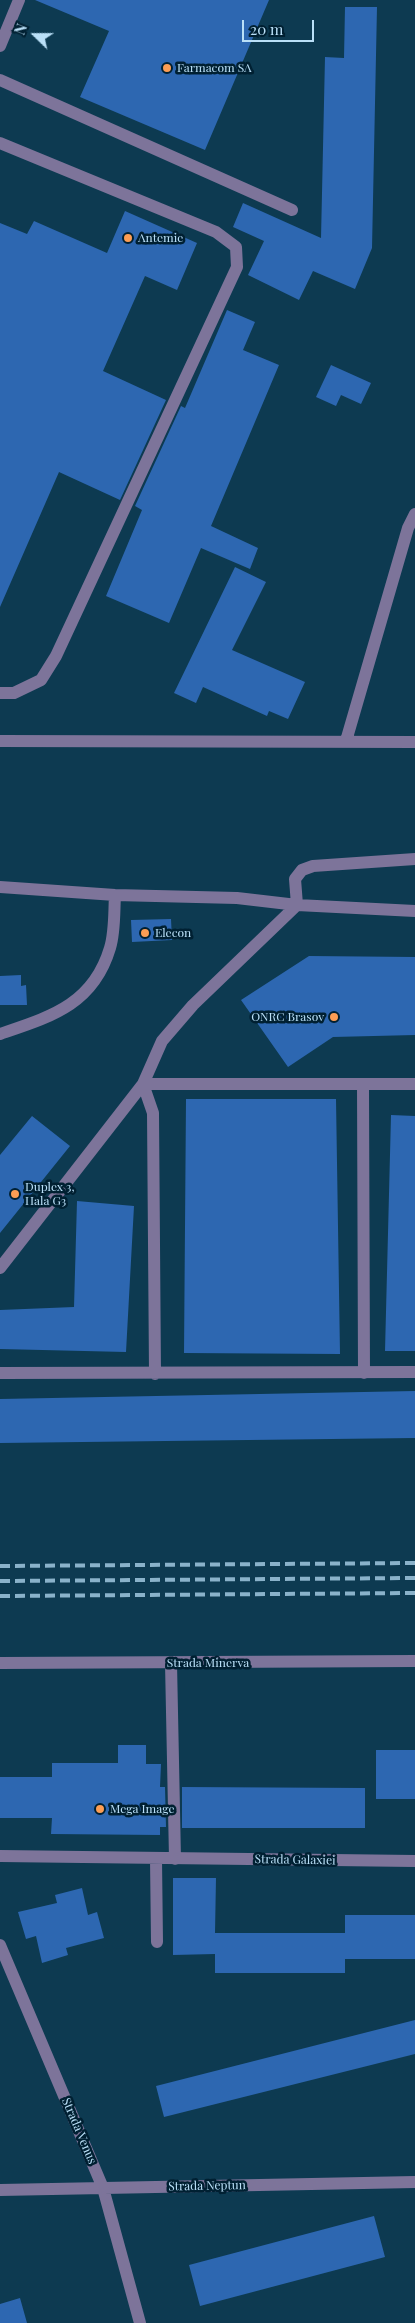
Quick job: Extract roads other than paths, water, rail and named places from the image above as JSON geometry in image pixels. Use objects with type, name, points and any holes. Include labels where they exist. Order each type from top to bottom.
[{"type":"street","points":[[0,46],[19,0]]},
{"type":"street","points":[[0,80],[292,210]]},
{"type":"street","points":[[0,143],[216,232],[236,246],[237,267],[56,656],[41,680],[14,693],[0,693]]},
{"type":"street","points":[[346,741],[408,528],[415,514]]},
{"type":"street","points":[[0,741],[415,742]]},
{"type":"street","points":[[297,905],[295,879],[302,870],[313,866],[415,859]]},
{"type":"street","points":[[0,886],[115,895],[237,898],[297,905],[415,911]]},
{"type":"street","points":[[4,1031],[47,1018],[63,1010],[90,986],[106,960],[111,946],[115,895]]},
{"type":"street","points":[[0,1268],[143,1084],[162,1041],[193,1005],[297,905]]},
{"type":"street","points":[[143,1084],[363,1086],[415,1084]]},
{"type":"street","points":[[143,1084],[153,1113],[156,1374]]},
{"type":"street","points":[[363,1086],[364,1373]]},
{"type":"street","points":[[0,1372],[156,1374],[415,1372]]},
{"type":"street","name":"Strada Minerva","points":[[0,1663],[172,1664],[415,1661]]},
{"type":"street","points":[[172,1664],[175,1859]]},
{"type":"street","name":"Strada Galaxiei","points":[[0,1856],[415,1862]]},
{"type":"street","points":[[156,1859],[157,1942]]},
{"type":"street","name":"Strada Venus","points":[[0,1945],[103,2188],[140,2323]]},
{"type":"street","name":"Strada Neptun","points":[[0,2190],[415,2182]]},
{"type":"railway","points":[[0,1566],[415,1563]]},
{"type":"railway","points":[[0,1581],[415,1578]]},
{"type":"railway","points":[[0,1596],[415,1593]]},
{"type":"place","name":"Farmacom SA","points":[[167,68]]},
{"type":"place","name":"Antemie","points":[[128,238]]},
{"type":"place","name":"Elecon","points":[[145,933]]},
{"type":"place","name":"ONRC Brasov","points":[[334,1017]]},
{"type":"place","name":"Duplex 3, Hala G3","points":[[15,1194]]},
{"type":"place","name":"Mega Image","points":[[100,1809]]}]
